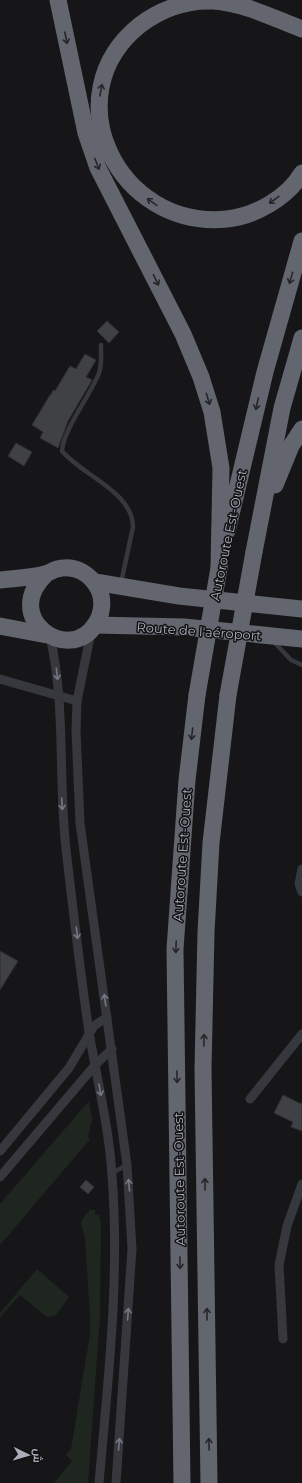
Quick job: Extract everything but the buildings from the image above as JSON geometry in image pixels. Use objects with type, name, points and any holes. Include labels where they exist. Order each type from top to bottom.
[{"type":"highway","points":[[58,0],[86,133],[98,168],[183,334],[201,378],[212,412],[221,468],[219,568]]},
{"type":"highway","points":[[260,0],[302,25]]},
{"type":"highway","points":[[302,29],[249,8],[213,1],[192,3],[170,8],[150,17],[131,32],[116,50],[105,72],[99,96],[99,113],[104,137],[121,174],[137,191],[156,205],[177,215],[195,219],[215,220],[232,218],[251,213],[268,205],[283,194],[302,173]]},
{"type":"highway","name":"Autoroute Est-Ouest","points":[[182,1483],[176,948],[187,780],[197,695],[219,568],[265,372],[302,241]]},
{"type":"highway","name":"Autoroute Est-Ouest","points":[[209,1483],[203,1069],[206,940],[211,843],[228,694],[282,408],[302,338]]},
{"type":"highway","points":[[254,552],[273,490],[291,446],[302,429]]},
{"type":"highway","points":[[0,580],[46,574],[56,569],[78,569],[87,574],[95,582],[100,592],[102,604],[100,615],[94,627],[76,638],[59,639],[49,635],[0,626]]},
{"type":"highway","points":[[46,574],[34,588],[30,605],[32,616],[38,627],[49,635]]},
{"type":"highway","points":[[95,582],[179,596],[302,609]]},
{"type":"highway","name":"Route de l'aéroport","points":[[94,627],[184,627],[302,639]]},
{"type":"street","points":[[94,627],[77,701],[80,829],[112,1049],[127,1165],[132,1249],[116,1483]]},
{"type":"street","points":[[49,635],[56,661],[59,696],[64,826],[89,1032],[96,1064],[112,1173],[114,1288],[99,1483]]},
{"type":"street","points":[[0,679],[77,701]]},
{"type":"street","points":[[302,869],[299,884],[302,892]]},
{"type":"street","points":[[0,1151],[69,1068],[89,1032],[94,1026],[107,1017]]},
{"type":"street","points":[[250,1099],[302,1034]]},
{"type":"street","points":[[0,1177],[96,1064],[112,1049]]},
{"type":"street","points":[[283,1339],[279,1265],[282,1241],[302,1184]]},
{"type":"lane","points":[[101,346],[99,372],[85,401],[64,438],[62,451],[72,462],[122,498],[129,508],[133,519],[133,527],[121,586]]},
{"type":"lane","points":[[268,636],[291,660],[302,665]]},
{"type":"lane","points":[[112,1173],[127,1165]]},
{"type":"shaded area","points":[[89,1101],[92,1119],[88,1137],[90,1139],[0,1245],[0,1204]]},
{"type":"shaded area","points":[[90,1210],[95,1210],[95,1214],[99,1215],[101,1223],[100,1317],[88,1483],[54,1483],[72,1461],[66,1455],[71,1449],[90,1334],[85,1238],[81,1223],[83,1218]]},
{"type":"shaded area","points":[[37,1269],[69,1297],[55,1316],[47,1317],[20,1295],[0,1317],[0,1313]]}]
